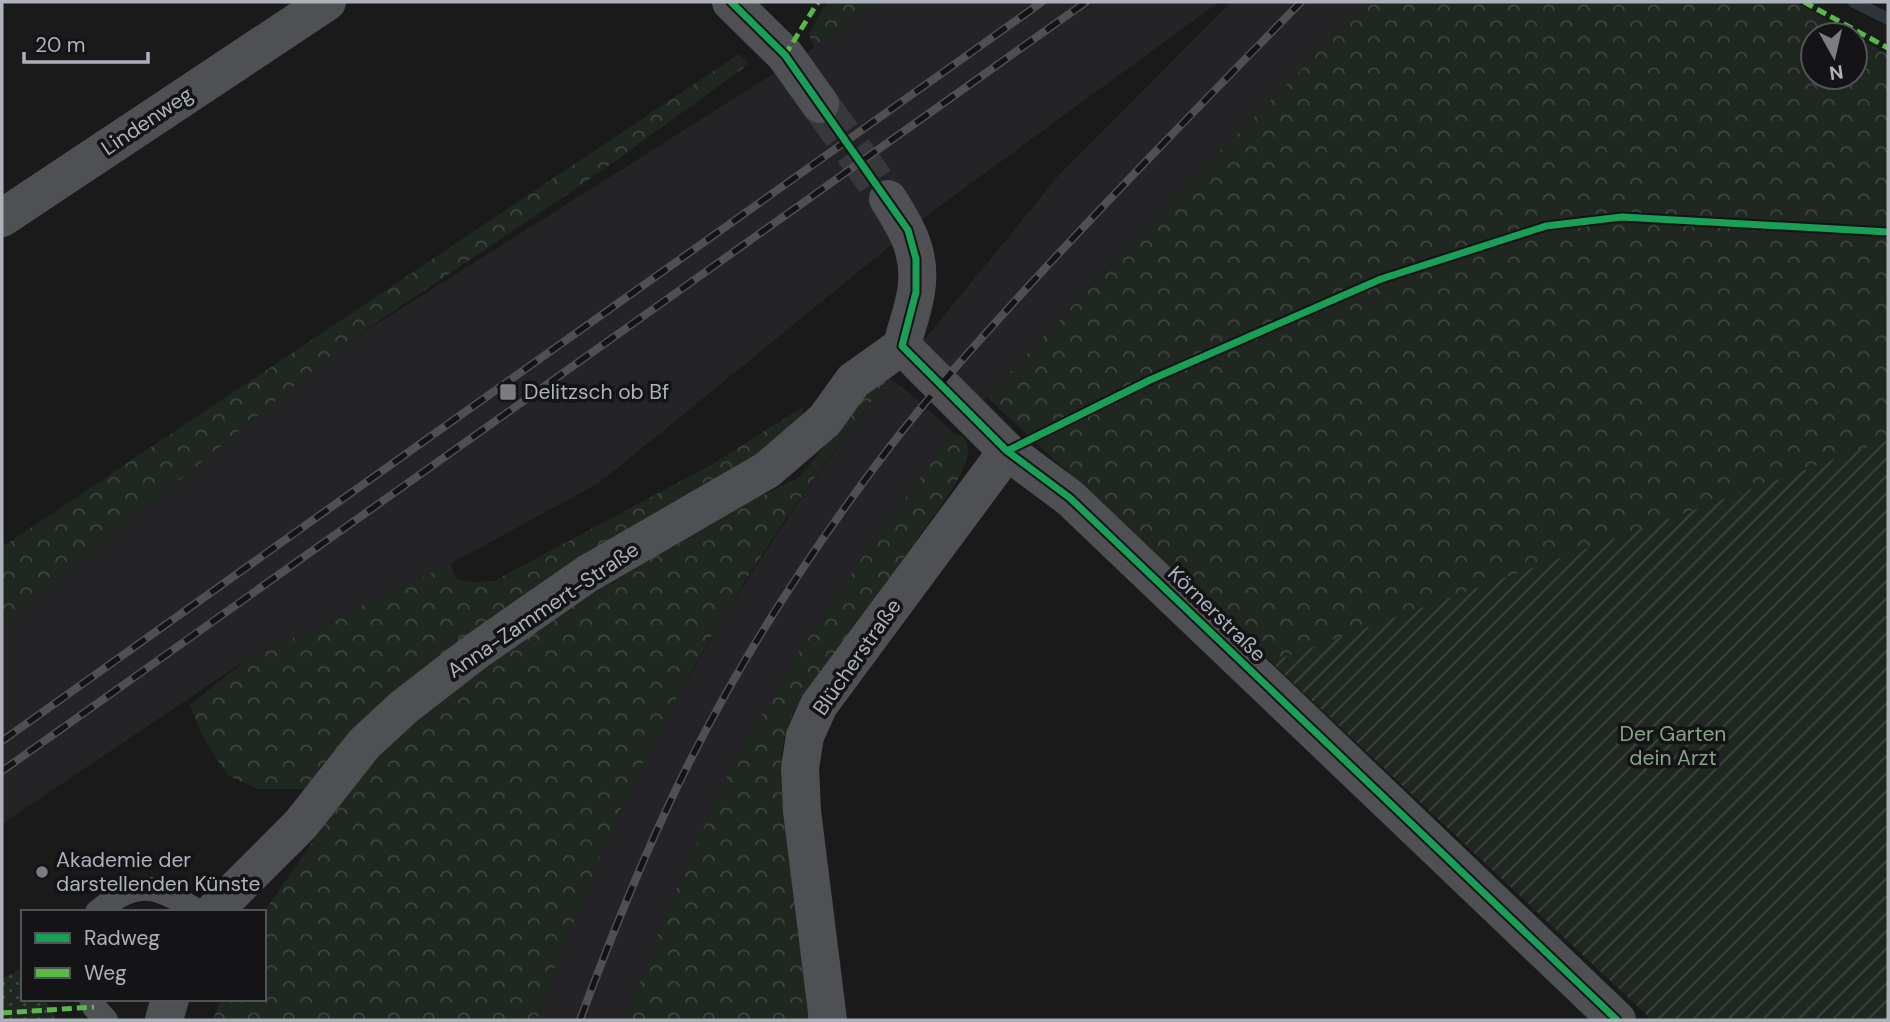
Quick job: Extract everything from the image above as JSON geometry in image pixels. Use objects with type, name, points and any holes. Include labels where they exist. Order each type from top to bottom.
[{"type":"street","name":"Lindenweg","points":[[2,218],[327,2]]},
{"type":"street","points":[[731,2],[785,55],[820,104]]},
{"type":"street","points":[[888,199],[908,230],[916,259],[916,292],[902,346]]},
{"type":"street","name":"Körnerstraße","points":[[902,346],[1007,451],[1070,498],[1617,1020]]},
{"type":"street","name":"Anna-Zammert-Straße","points":[[216,910],[301,824],[364,744],[404,707],[475,652],[587,575],[767,470],[825,420],[853,381],[902,346]]},
{"type":"street","name":"Blücherstraße","points":[[828,1020],[802,811],[800,768],[805,736],[819,705],[1007,451]]},
{"type":"street","points":[[164,1020],[169,1001]]},
{"type":"lane","points":[[99,910],[114,898],[138,888],[167,892],[196,910]]},
{"type":"lane","points":[[92,1001],[106,1020]]},
{"type":"shaded area","name":"Delitzsch ob Bf","points":[[882,2],[1219,2],[933,211],[599,483],[450,564],[246,660],[2,824],[2,626],[345,344],[814,48]]},
{"type":"shaded area","points":[[1231,2],[1368,2],[1167,205],[962,423],[902,367],[1059,175]]},
{"type":"shaded area","points":[[889,378],[953,432],[868,549],[793,661],[729,772],[674,894],[625,1020],[537,1020],[596,863],[657,732],[728,609],[801,498]]},
{"type":"green space","points":[[827,2],[882,2],[814,48],[809,34]]},
{"type":"green space","points":[[1368,2],[1796,2],[1829,21],[1799,21],[1799,91],[1869,91],[1869,44],[1888,55],[1888,440],[1271,662],[987,397],[1167,205]]},
{"type":"green space","points":[[739,54],[749,64],[597,174],[345,344],[2,626],[2,547]]},
{"type":"green space","points":[[889,378],[767,547],[674,702],[596,865],[537,1020],[213,1020],[220,1001],[266,1001],[265,910],[380,749],[478,664],[683,536],[801,476],[862,397]]},
{"type":"green space","points":[[804,406],[798,427],[305,789],[258,789],[227,775],[203,737],[190,705],[246,660],[450,564],[457,579],[472,582],[494,581],[711,465]]},
{"type":"green space","points":[[953,432],[962,436],[967,443],[967,459],[960,476],[793,713],[785,739],[781,784],[812,1020],[625,1020],[674,894],[729,772],[793,661],[868,549]]},
{"type":"green space","name":"Der Garten dein Arzt","points":[[1888,440],[1888,1020],[1652,1020],[1271,662]]},
{"type":"green space","points":[[21,969],[21,1001],[46,1001],[57,1020],[2,1020],[2,979]]},
{"type":"waterway","points":[[1854,2],[1888,19]]},
{"type":"tunnel","points":[[820,104],[888,199]]},
{"type":"railway","points":[[2,741],[1042,2]]},
{"type":"railway","points":[[2,771],[1086,2]]},
{"type":"railway","points":[[580,1020],[633,884],[692,757],[769,620],[827,533],[905,428],[972,348],[1093,217],[1301,2]]},
{"type":"marked path","points":[[785,55],[818,2]]},
{"type":"marked path","points":[[1804,2],[1888,48]]},
{"type":"marked path","points":[[2,1013],[94,1007]]},
{"type":"cycle path","points":[[731,2],[785,55],[908,230],[916,259],[916,292],[902,346],[1007,451],[1070,498],[1617,1020]]},
{"type":"cycle path","points":[[1007,451],[1150,380],[1381,279],[1546,226],[1622,217],[1888,232]]},
{"type":"place","name":"Delitzsch ob Bf","points":[[508,392]]},
{"type":"place","name":"Akademie der darstellenden Künste","points":[[42,872]]}]
